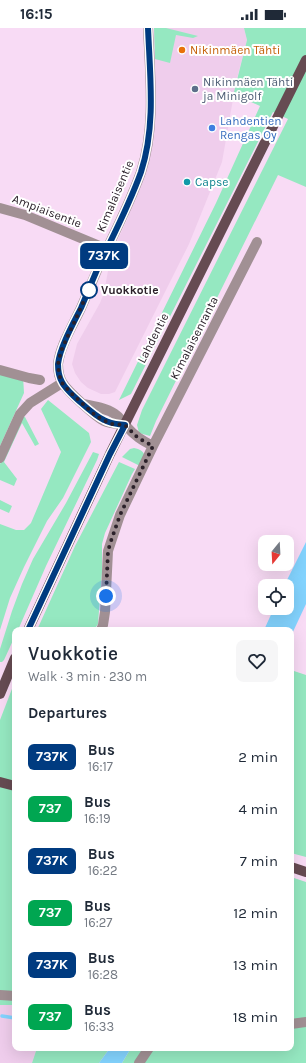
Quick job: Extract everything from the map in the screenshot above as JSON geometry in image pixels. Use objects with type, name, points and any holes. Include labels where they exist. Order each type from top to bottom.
[{"type":"main road","name":"Lahdentie","points":[[29,627],[110,454],[306,60]]},
{"type":"main road","points":[[0,694],[12,665]]},
{"type":"main road","points":[[294,868],[306,872]]},
{"type":"street","name":"Kimalaisentie","points":[[62,383],[58,364],[61,351],[127,207],[146,152],[151,119],[148,28]]},
{"type":"street","name":"Ampiaisentie","points":[[0,208],[24,215],[107,249]]},
{"type":"street","name":"Kimalaisenranta","points":[[102,627],[105,612],[108,551],[120,515],[153,446],[257,242]]},
{"type":"street","points":[[0,370],[40,380]]},
{"type":"street","points":[[0,458],[20,414],[30,403],[62,383],[96,416],[112,424],[125,425],[138,438],[153,446]]},
{"type":"street","points":[[0,995],[12,996]]},
{"type":"street","points":[[294,1024],[306,1022]]},
{"type":"street","points":[[139,1063],[148,1051]]},
{"type":"shaded area","points":[[154,28],[244,28],[247,40],[236,82],[222,162],[189,244],[115,392],[101,394],[88,388],[81,382],[75,373],[72,364],[77,344],[104,293],[111,254],[128,218],[142,169],[151,119]]},
{"type":"shaded area","points":[[12,1004],[12,1051],[36,1051],[32,1063],[0,1063],[0,1005]]},
{"type":"green space","points":[[154,28],[166,28],[198,36],[193,38],[176,35],[170,63],[155,59]]},
{"type":"green space","points":[[244,28],[306,28],[306,187],[278,175],[156,421],[150,436],[139,433],[137,425],[142,410],[288,119],[273,112],[131,394],[119,400],[216,203],[260,106],[233,96],[247,40]]},
{"type":"green space","points":[[0,370],[23,376],[24,393],[0,446]]},
{"type":"green space","points":[[48,400],[89,433],[91,442],[63,498],[47,521],[24,567],[10,598],[0,630],[0,524],[16,530],[24,530],[31,523],[61,452],[41,409]]},
{"type":"green space","points":[[22,415],[25,417],[39,444],[35,446],[22,423],[4,462],[17,479],[14,486],[0,480],[0,464]]},
{"type":"green space","points":[[134,448],[141,450],[145,456],[140,466],[122,457],[130,449]]},
{"type":"green space","points":[[93,452],[99,454],[46,566],[19,627],[12,627],[12,643],[4,660],[0,662],[0,649],[22,584],[33,559],[66,503]]},
{"type":"green space","points":[[119,462],[135,469],[105,533],[102,544],[102,572],[98,624],[96,627],[38,627],[75,546]]},
{"type":"green space","points":[[0,500],[12,506],[9,513],[0,509]]},
{"type":"green space","points":[[294,671],[306,675],[306,857],[294,854]]},
{"type":"green space","points":[[12,689],[12,1005],[0,1005],[0,720]]},
{"type":"green space","points":[[294,878],[306,882],[306,1063],[122,1063],[129,1051],[294,1051]]},
{"type":"green space","points":[[36,1051],[108,1051],[99,1063],[32,1063]]},
{"type":"water","points":[[306,542],[306,604],[294,630],[294,627],[265,627],[271,615],[294,615],[294,579],[288,579],[292,571],[294,571],[294,566]]},
{"type":"water","points":[[108,1051],[129,1051],[122,1063],[99,1063]]},
{"type":"waterway","points":[[2,1016],[12,1018]]},
{"type":"bus line","name":"737K","points":[[29,627],[125,425],[112,424],[96,416],[62,383],[58,364],[61,351],[127,207],[146,152],[151,119],[148,28]]},
{"type":"place","name":"Nikinmäen Tähti","points":[[182,50]]},
{"type":"place","name":"Nikinmäen Tähti ja Minigolf","points":[[195,89]]},
{"type":"place","name":"Lahdentien Rengas Oy","points":[[212,128]]},
{"type":"place","name":"Capse","points":[[187,182]]},
{"type":"place","name":"Vuokkotie","points":[[89,290]]},
{"type":"route","points":[[89,290],[61,351],[58,364],[62,383],[96,416],[112,424],[125,425],[138,438],[153,446],[120,515],[111,541],[108,551],[106,596]]}]
